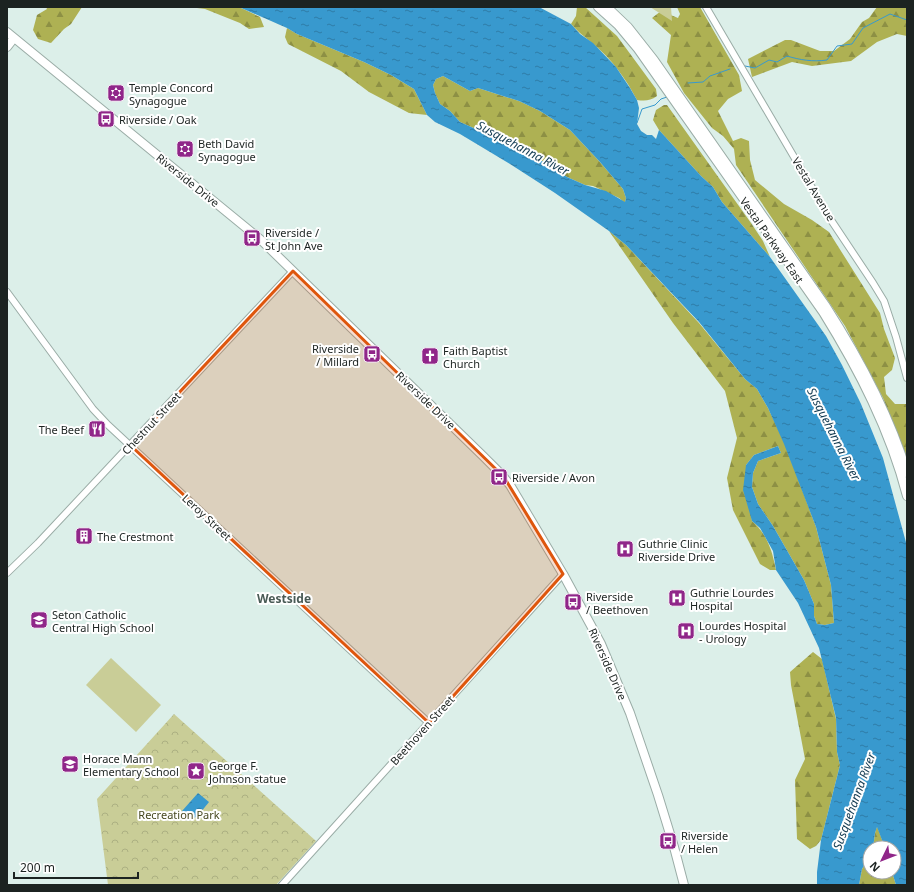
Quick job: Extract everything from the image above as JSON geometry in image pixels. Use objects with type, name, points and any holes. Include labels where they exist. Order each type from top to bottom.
[{"type":"main road","name":"Vestal Parkway East","points":[[598,7],[618,25],[638,49],[837,334],[857,369],[880,419],[896,461],[907,496]]},
{"type":"main road","name":"Vestal Parkway East","points":[[607,7],[637,38],[654,60],[845,335],[877,396],[896,441],[907,473]]},
{"type":"main road","name":"Riverside Drive","points":[[7,32],[261,240],[504,477],[563,574],[601,644],[630,713],[666,820],[684,885]]},
{"type":"main road","points":[[7,47],[14,38]]},
{"type":"street","name":"Vestal Avenue","points":[[706,7],[831,220],[884,301],[895,332],[907,378]]},
{"type":"street","name":"Chestnut Street","points":[[7,573],[38,544],[294,271]]},
{"type":"street","name":"Leroy Street","points":[[7,292],[93,409],[429,723]]},
{"type":"street","name":"Beethoven Street","points":[[282,885],[563,574]]},
{"type":"highlighted area","points":[[293,271],[504,477],[563,574],[429,723],[130,445]]},
{"type":"green space","points":[[46,7],[82,7],[71,24],[51,43],[38,39],[33,30],[37,15],[47,9]]},
{"type":"green space","points":[[189,7],[239,7],[260,17],[264,27],[249,29],[240,23],[205,9]]},
{"type":"green space","points":[[577,7],[585,7],[617,36],[656,89],[657,96],[647,100],[637,100],[628,84],[612,62],[571,24],[576,16]]},
{"type":"green space","points":[[650,7],[671,7],[672,21]]},
{"type":"green space","points":[[677,7],[700,7],[739,75],[742,91],[728,99],[718,111],[733,141],[741,138],[749,141],[750,160],[755,180],[784,204],[812,220],[829,232],[880,313],[884,329],[895,358],[892,370],[884,377],[886,394],[895,404],[906,404],[907,407],[907,461],[883,398],[845,326],[736,165],[734,149],[723,136],[712,128],[684,93],[667,62],[671,35],[652,18],[661,11],[678,18],[680,14]]},
{"type":"green space","points":[[877,7],[907,7],[907,36],[897,34],[877,42],[851,61],[812,66],[792,62],[752,77],[748,59],[785,40],[791,40],[820,51],[834,51],[850,39],[862,22],[869,18]]},
{"type":"green space","points":[[287,28],[297,34],[364,62],[391,75],[414,89],[427,115],[409,113],[369,92],[341,71],[288,44],[285,37]]},
{"type":"green space","points":[[443,76],[470,91],[478,88],[519,101],[540,111],[570,130],[623,189],[626,198],[625,203],[619,198],[593,186],[585,185],[567,177],[539,159],[516,147],[460,122],[450,111],[440,104],[435,93],[433,85],[436,79]]},
{"type":"green space","points":[[664,105],[667,105],[751,223],[763,241],[770,257],[722,202],[713,187],[659,130],[653,120],[656,110]]},
{"type":"green space","points":[[609,231],[626,245],[699,323],[745,379],[757,389],[768,408],[785,444],[816,527],[831,585],[834,623],[825,625],[817,624],[814,616],[814,604],[804,580],[773,526],[758,504],[752,487],[753,473],[758,461],[781,453],[778,446],[754,455],[746,465],[752,521],[762,531],[771,549],[776,570],[770,570],[760,564],[733,510],[727,478],[737,438],[725,391],[673,323]]},
{"type":"green space","points":[[813,652],[822,659],[836,719],[837,752],[840,765],[821,840],[816,846],[810,849],[797,839],[795,780],[805,759],[791,685],[790,672]]},
{"type":"green space","points":[[111,658],[161,705],[136,732],[86,685]]},
{"type":"green space","name":"Recreation Park","points":[[174,714],[316,841],[276,885],[108,885],[97,799]]},
{"type":"green space","points":[[877,826],[882,840],[874,840]]},
{"type":"green space","points":[[862,869],[862,880],[894,880],[896,885],[859,885]]},
{"type":"water","name":"Susquehanna River","points":[[239,7],[539,7],[571,24],[580,34],[593,43],[616,67],[637,100],[639,108],[637,124],[641,131],[647,135],[652,135],[656,139],[659,130],[713,187],[722,202],[770,257],[826,336],[861,404],[883,458],[907,546],[907,885],[896,885],[894,880],[902,880],[902,840],[882,840],[877,827],[874,840],[862,840],[862,869],[859,885],[817,885],[821,840],[840,765],[837,752],[836,718],[819,648],[798,603],[776,570],[773,551],[760,528],[752,521],[743,490],[746,465],[754,455],[778,446],[781,453],[758,461],[753,473],[752,487],[758,504],[773,526],[804,580],[814,604],[814,616],[817,624],[825,625],[834,623],[831,585],[816,527],[784,444],[768,408],[757,389],[745,379],[699,322],[626,245],[609,231],[555,193],[510,164],[460,134],[435,122],[427,115],[414,89],[391,75],[364,62],[297,34],[287,28]],"holes":[[[443,76],[470,91],[478,88],[519,101],[540,111],[570,130],[623,189],[626,198],[625,202],[606,191],[585,185],[567,177],[539,159],[516,147],[460,122],[450,111],[440,104],[433,85],[436,79]]]},
{"type":"water","points":[[198,793],[209,802],[201,813],[194,819],[186,820],[183,818],[182,811]]},
{"type":"waterway","points":[[745,66],[755,68],[769,60],[777,62],[787,56],[797,59],[817,61],[827,60],[837,46],[852,44],[863,28],[890,14],[907,20]]},
{"type":"waterway","points":[[688,83],[703,82],[710,76],[730,69]]},
{"type":"waterway","points":[[637,123],[642,109],[655,105],[661,99],[667,97]]},
{"type":"place","name":"Temple Concord Synagogue","points":[[116,93]]},
{"type":"place","name":"Riverside / Oak","points":[[106,119]]},
{"type":"place","name":"Beth David Synagogue","points":[[185,149]]},
{"type":"place","name":"Riverside / St John Ave","points":[[252,238]]},
{"type":"place","name":"Riverside / Millard","points":[[372,354]]},
{"type":"place","name":"Faith Baptist Church","points":[[430,356]]},
{"type":"place","name":"The Beef","points":[[97,429]]},
{"type":"place","name":"Riverside / Avon","points":[[499,477]]},
{"type":"place","name":"The Crestmont","points":[[84,536]]},
{"type":"place","name":"Guthrie Clinic Riverside Drive","points":[[625,549]]},
{"type":"place","name":"Guthrie Lourdes Hospital","points":[[677,598]]},
{"type":"place","name":"Riverside / Beethoven","points":[[573,602]]},
{"type":"place","name":"Seton Catholic Central High School","points":[[39,620]]},
{"type":"place","name":"Lourdes Hospital - Urology","points":[[686,631]]},
{"type":"place","name":"Horace Mann Elementary School","points":[[70,764]]},
{"type":"place","name":"George F. Johnson statue","points":[[196,771]]},
{"type":"place","name":"Riverside / Helen","points":[[668,841]]},
{"type":"district","name":"Westside","points":[[284,598]]}]
